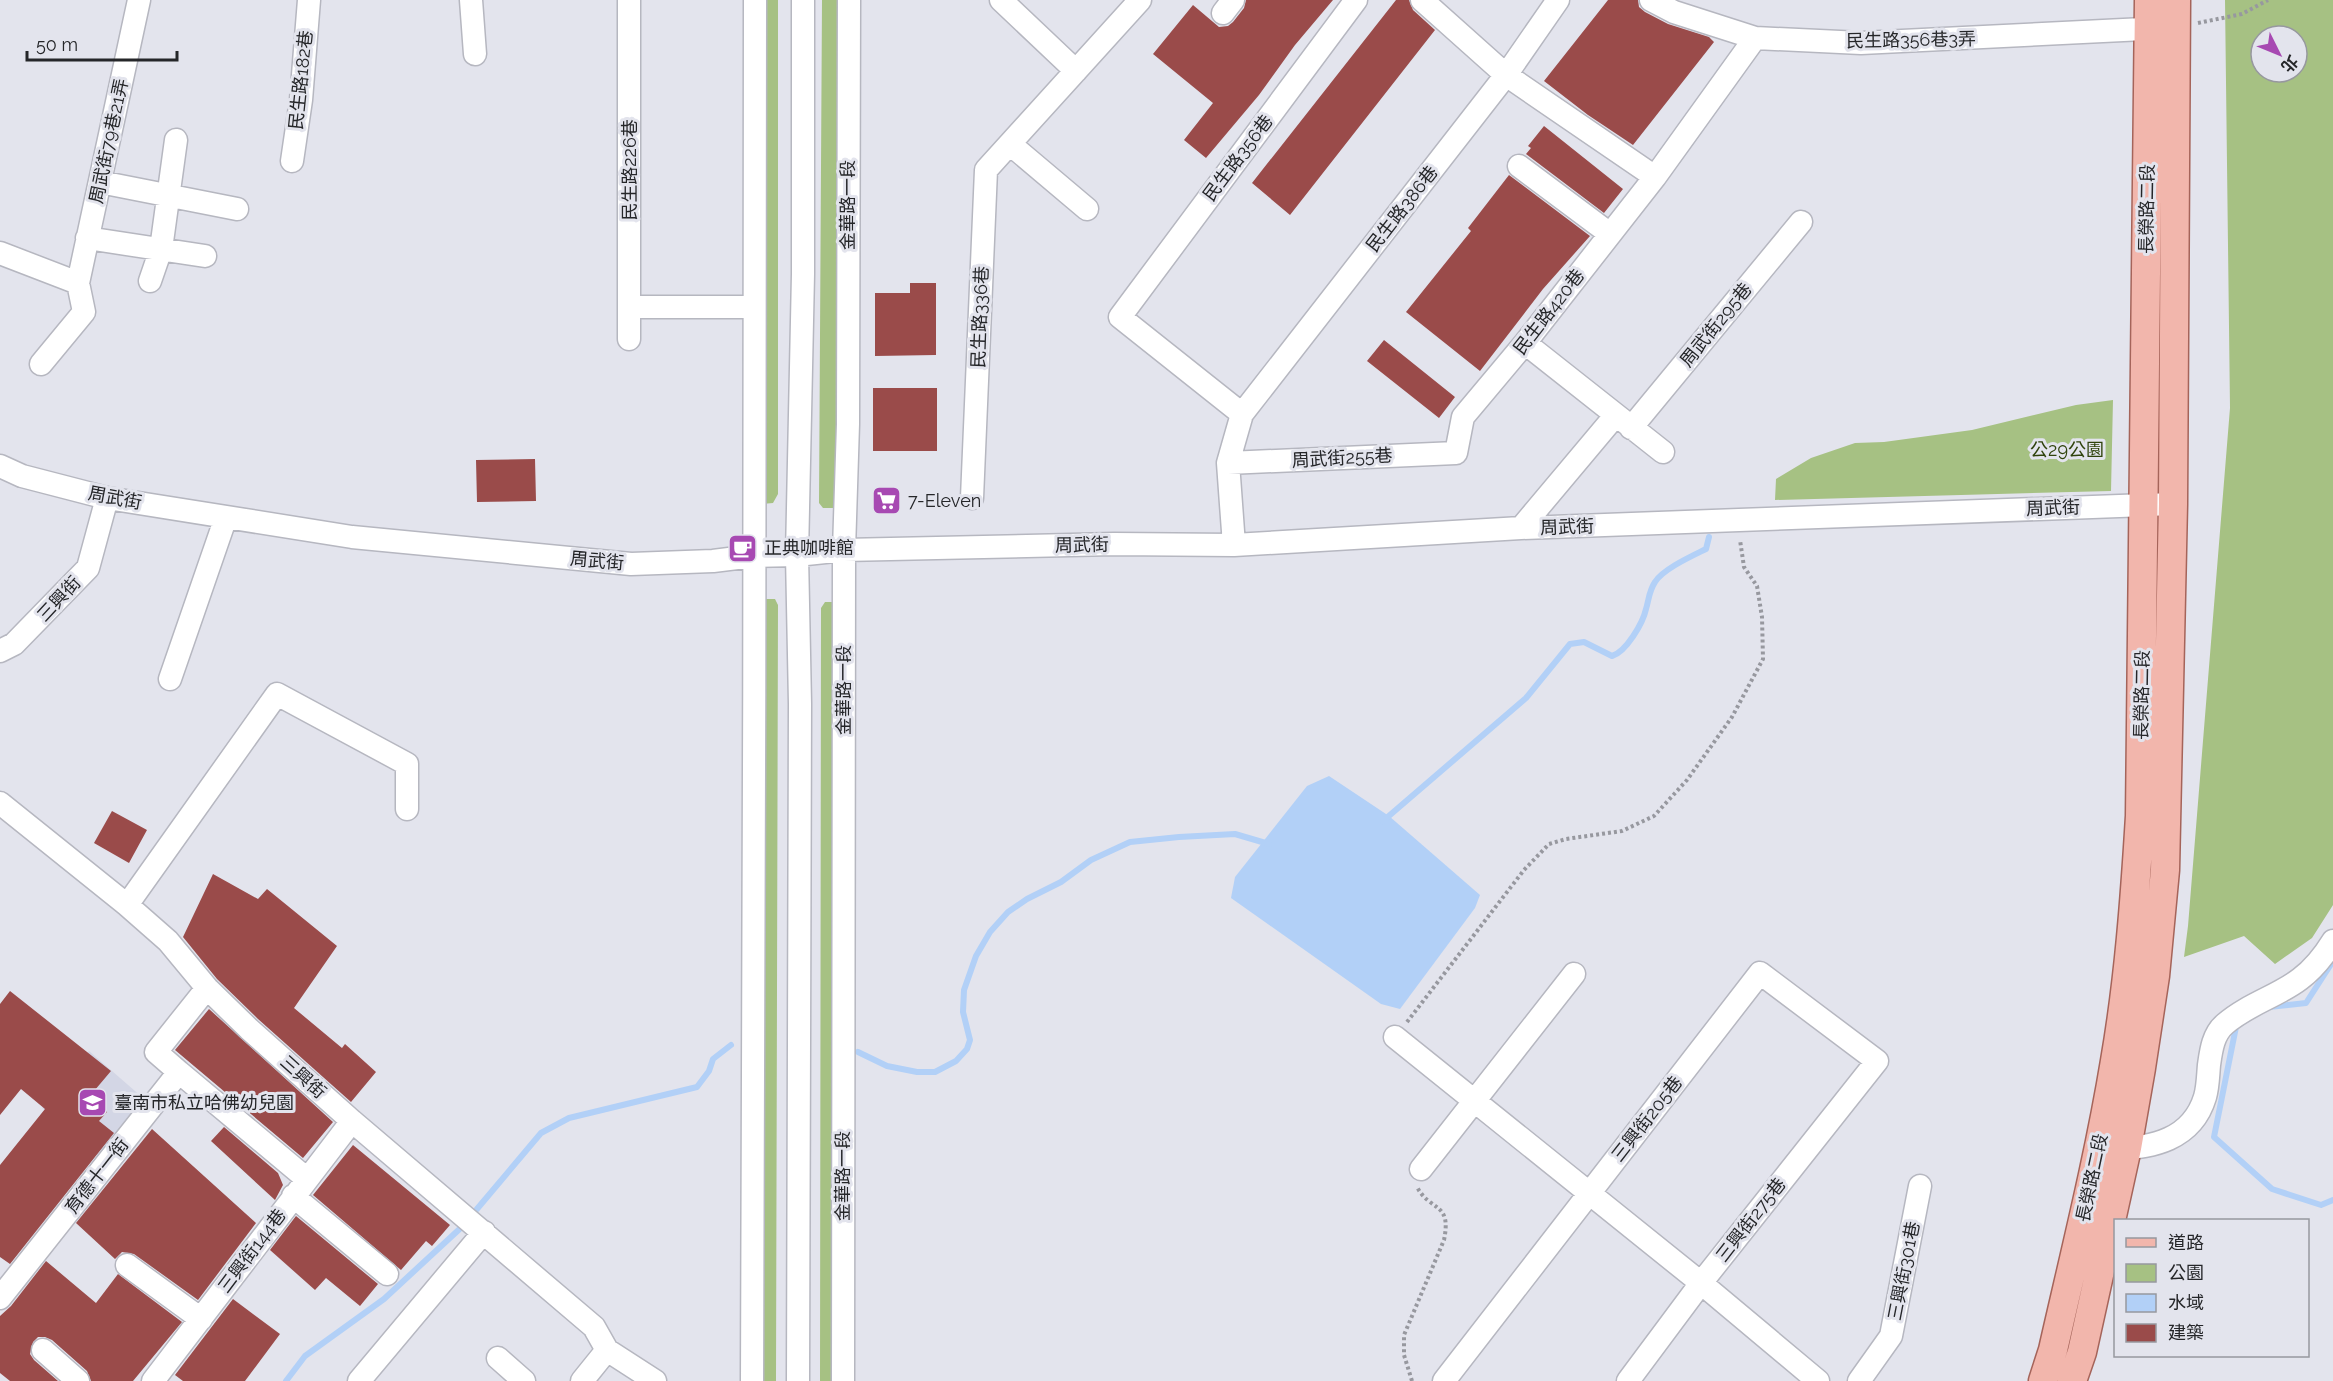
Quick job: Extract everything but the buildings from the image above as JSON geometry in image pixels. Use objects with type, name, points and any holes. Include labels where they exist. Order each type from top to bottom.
[{"type":"main road","name":"長榮路二段","points":[[2043,1381],[2053,1350],[2099,1149],[2115,1060],[2134,911],[2140,816],[2149,0]]},
{"type":"main road","name":"長榮路二段","points":[[2072,1381],[2082,1353],[2127,1148],[2151,1006],[2164,870],[2173,504],[2177,14]]},
{"type":"street","name":"周武街79巷21弄","points":[[78,283],[139,0]]},
{"type":"street","name":"民生路182巷","points":[[292,161],[301,100],[309,0]]},
{"type":"street","points":[[471,0],[475,54]]},
{"type":"street","name":"民生路226巷","points":[[629,0],[629,339]]},
{"type":"street","points":[[752,1381],[756,699],[753,556],[755,0]]},
{"type":"street","points":[[798,1381],[800,704],[797,555],[803,274],[803,0]]},
{"type":"street","name":"金華路一段","points":[[843,1381],[844,550],[848,424],[849,0]]},
{"type":"street","points":[[1001,0],[1076,71]]},
{"type":"street","name":"民生路336巷","points":[[972,498],[986,170],[1140,0]]},
{"type":"street","name":"民生路356巷","points":[[1242,414],[1120,317],[1356,0]]},
{"type":"street","points":[[1422,0],[1506,75],[1655,177]]},
{"type":"street","name":"民生路386巷","points":[[1242,414],[1506,75],[1558,0]]},
{"type":"street","name":"民生路356巷3弄","points":[[1651,0],[1674,12],[1755,38],[1861,43],[2149,29],[2177,14]]},
{"type":"street","name":"民生路420巷","points":[[1456,453],[1463,417],[1525,343],[1655,177],[1755,38]]},
{"type":"street","points":[[150,281],[161,249],[176,140]]},
{"type":"street","points":[[1010,144],[1087,209]]},
{"type":"street","points":[[1519,166],[1610,234]]},
{"type":"street","points":[[100,182],[237,209]]},
{"type":"street","name":"周武街295巷","points":[[1521,528],[1623,422],[1801,222]]},
{"type":"street","points":[[87,238],[205,256]]},
{"type":"street","points":[[0,253],[78,283],[84,312],[41,364]]},
{"type":"street","points":[[630,306],[754,307]]},
{"type":"street","points":[[1525,343],[1663,452]]},
{"type":"street","points":[[1234,545],[1228,463],[1242,414]]},
{"type":"street","name":"周武街255巷","points":[[1228,463],[1456,453]]},
{"type":"street","name":"周武街","points":[[0,466],[22,476],[107,498],[352,537],[631,564],[713,561],[844,550],[1114,544],[1234,545],[1521,528],[2173,504]]},
{"type":"street","name":"三興街","points":[[0,651],[14,644],[88,568],[107,498]]},
{"type":"street","points":[[170,679],[226,517]]},
{"type":"street","points":[[128,905],[277,694],[406,764],[407,809]]},
{"type":"street","name":"三興街","points":[[0,803],[128,905],[168,941],[207,988],[249,1029],[352,1121],[594,1327],[607,1350],[654,1381]]},
{"type":"street","points":[[2099,1149],[2127,1148],[2169,1141],[2188,1126],[2200,1111],[2205,1096],[2211,1046],[2223,1025],[2257,1002],[2301,979],[2333,941]]},
{"type":"street","name":"三興街205巷","points":[[1444,1381],[1760,973],[1877,1061]]},
{"type":"street","points":[[1421,1169],[1575,974]]},
{"type":"street","points":[[207,988],[156,1052],[308,1179]]},
{"type":"street","points":[[1395,1037],[1701,1283],[1818,1381]]},
{"type":"street","name":"三興街275巷","points":[[1628,1381],[1701,1283],[1877,1061]]},
{"type":"street","name":"育德十一街","points":[[0,1298],[179,1072]]},
{"type":"street","name":"三興街144巷","points":[[153,1381],[352,1121]]},
{"type":"street","name":"三興街301巷","points":[[1859,1381],[1891,1336],[1920,1186]]},
{"type":"street","points":[[293,1196],[387,1274]]},
{"type":"street","points":[[360,1381],[484,1232]]},
{"type":"street","points":[[127,1265],[201,1319]]},
{"type":"street","points":[[43,1350],[78,1381]]},
{"type":"street","points":[[582,1381],[607,1350]]},
{"type":"street","points":[[498,1358],[524,1381]]},
{"type":"path","points":[[2177,14],[2242,14],[2268,0]]},
{"type":"path","points":[[1395,1037],[1524,870],[1549,844],[1566,839],[1622,831],[1654,816],[1687,780],[1732,717],[1763,659],[1762,617],[1757,586],[1744,567],[1734,520]]},
{"type":"path","points":[[1412,1381],[1404,1355],[1404,1335],[1444,1240],[1446,1226],[1445,1216],[1439,1207],[1419,1193],[1416,1186],[1421,1169]]},
{"type":"shaded area","name":"臺南市私立哈佛幼兒園","points":[[89,1051],[143,1098],[98,1156],[42,1108]]},
{"type":"green space","points":[[759,0],[778,0],[778,494],[773,503],[762,504]]},
{"type":"green space","points":[[822,0],[841,0],[836,505],[833,508],[823,508],[819,503]]},
{"type":"green space","points":[[2225,0],[2333,0],[2333,905],[2312,938],[2275,964],[2244,936],[2184,957],[2230,408]]},
{"type":"green space","name":"公29公園","points":[[2113,400],[2111,491],[1775,500],[1776,479],[1811,458],[1855,443],[1884,442],[1972,430],[2076,405]]},
{"type":"green space","points":[[765,599],[775,599],[778,605],[776,1381],[762,1381]]},
{"type":"green space","points":[[825,602],[835,602],[836,1381],[820,1381],[821,608]]},
{"type":"water","points":[[1329,776],[1389,816],[1480,895],[1475,908],[1400,1009],[1381,1004],[1231,898],[1235,877],[1307,786]]},
{"type":"waterway","points":[[1383,821],[1526,698],[1570,644],[1584,642],[1612,656],[1623,649],[1641,622],[1655,582],[1671,568],[1706,549],[1709,537]]},
{"type":"waterway","points":[[858,1052],[887,1066],[917,1072],[935,1072],[956,1061],[967,1049],[970,1040],[963,1012],[964,990],[976,956],[990,932],[1008,912],[1027,899],[1061,882],[1091,860],[1130,842],[1179,837],[1235,834],[1269,844]]},
{"type":"waterway","points":[[2269,1007],[2306,1003],[2333,961]]},
{"type":"waterway","points":[[2236,1027],[2214,1137],[2272,1189],[2321,1205],[2333,1200]]},
{"type":"waterway","points":[[477,1209],[541,1133],[569,1118],[697,1087],[709,1071],[713,1059],[731,1045]]},
{"type":"waterway","points":[[286,1381],[305,1356],[384,1299],[465,1224]]},
{"type":"place","name":"7-Eleven","points":[[887,501]]},
{"type":"place","name":"正典咖啡館","points":[[743,548]]},
{"type":"place","name":"臺南市私立哈佛幼兒園","points":[[93,1103]]}]
